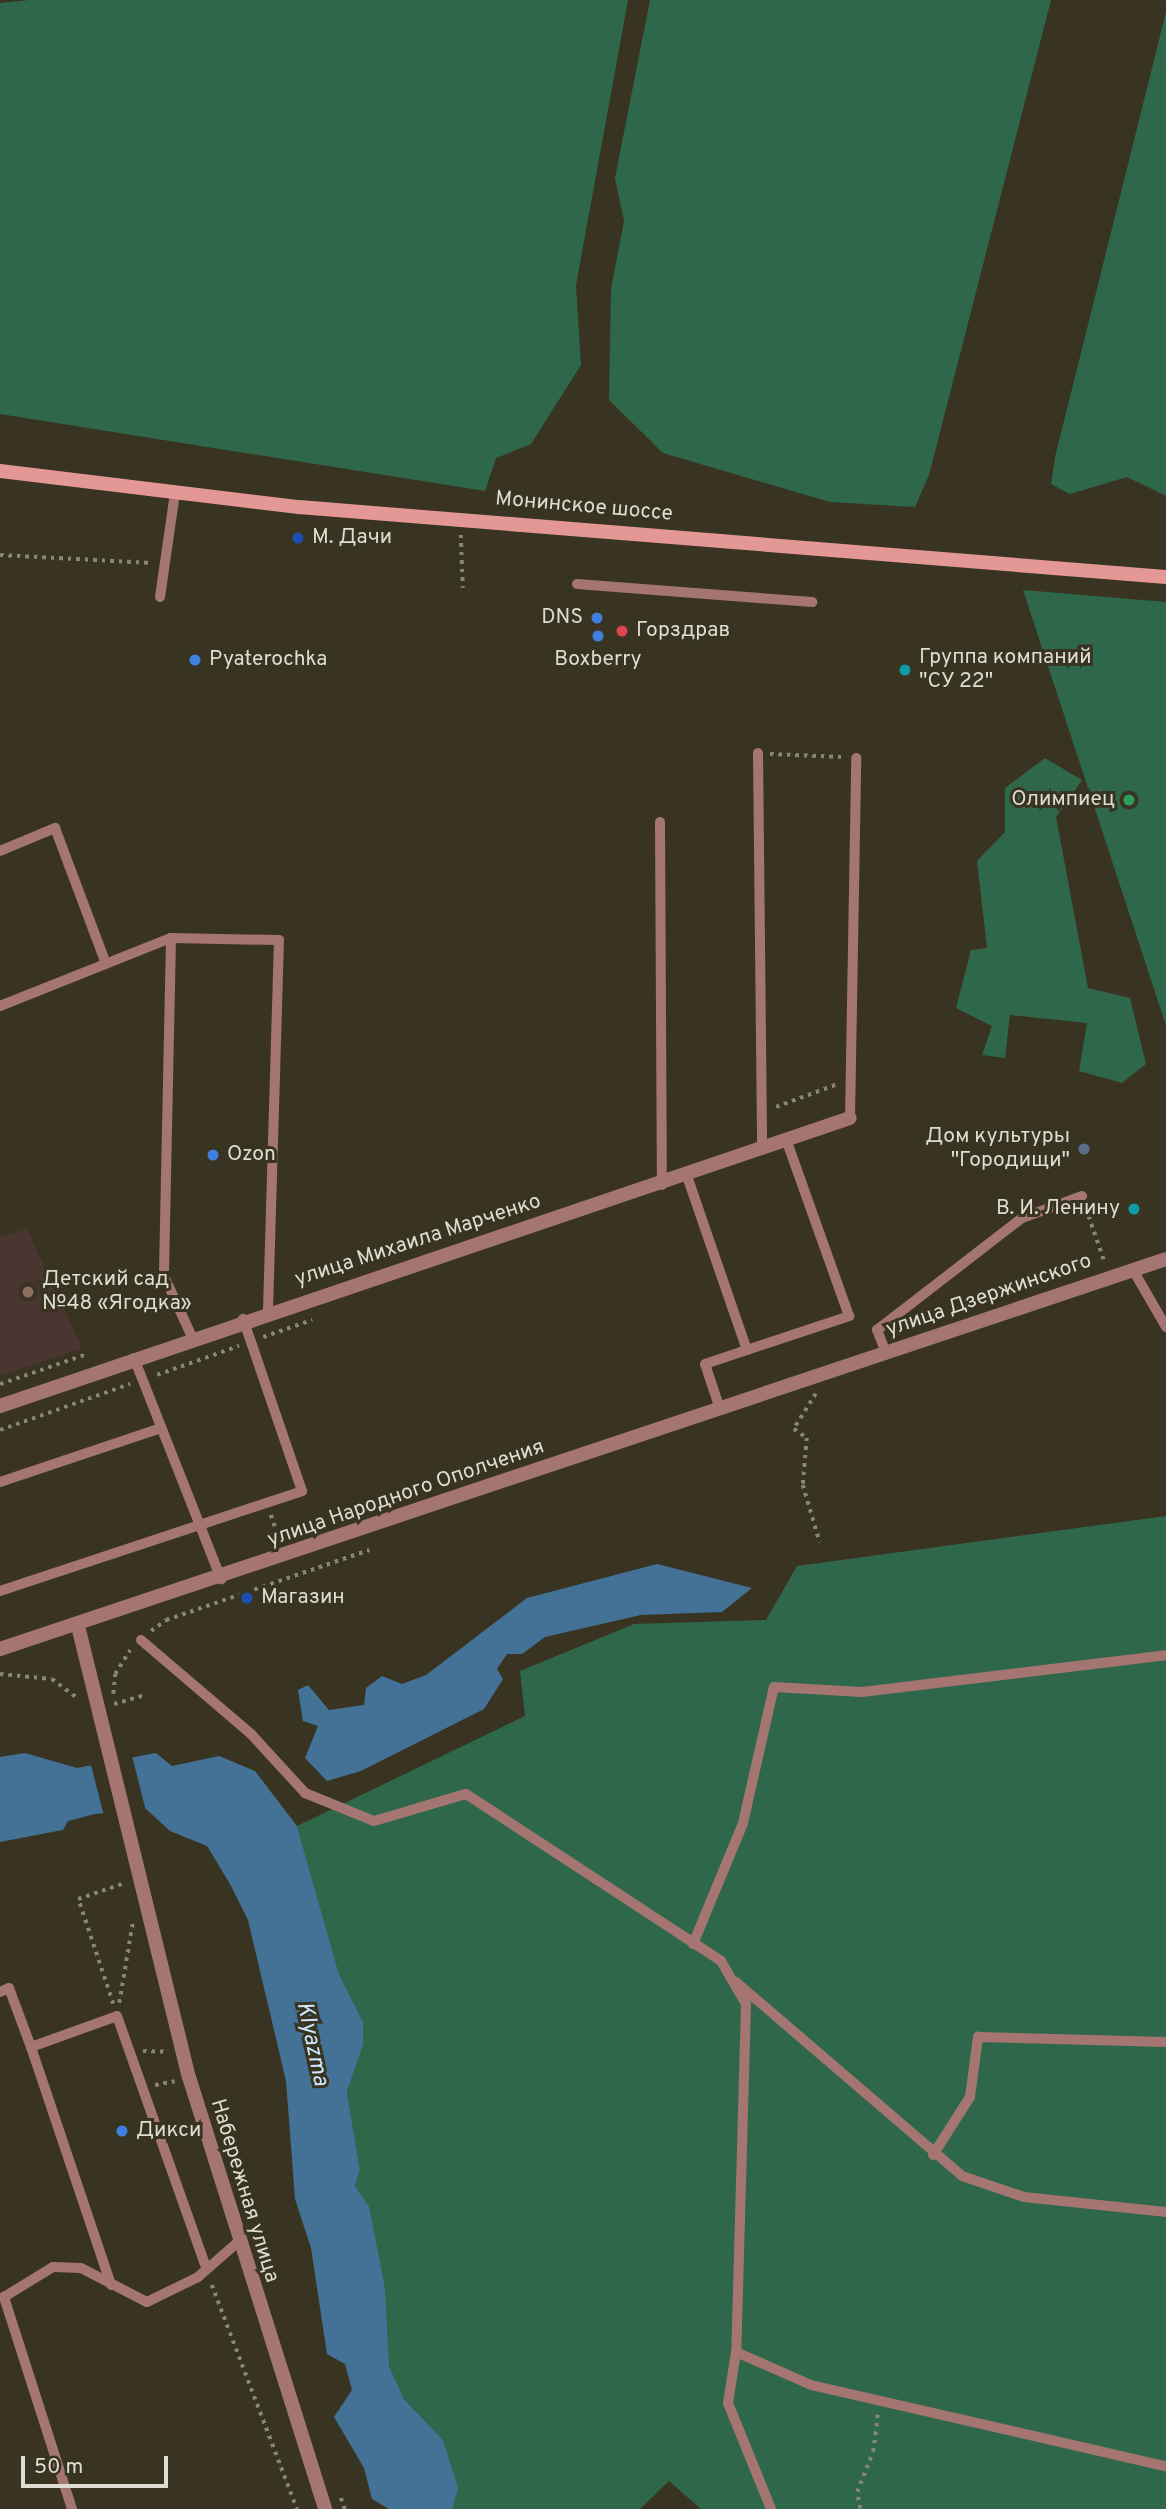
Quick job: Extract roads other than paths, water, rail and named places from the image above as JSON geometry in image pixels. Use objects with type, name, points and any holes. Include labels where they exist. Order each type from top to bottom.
[{"type":"main road","name":"Монинское шоссе","points":[[0,471],[175,493],[1166,577]]},
{"type":"street","name":"улица Михаила Марченко","points":[[0,1406],[268,1310],[662,1185],[850,1118]]},
{"type":"street","name":"улица Дзержинского","points":[[824,1374],[1166,1259]]},
{"type":"street","name":"улица Народного Ополчения","points":[[0,1649],[221,1579],[824,1374]]},
{"type":"street","name":"Набережная улица","points":[[78,1626],[145,1878],[188,2077],[237,2243],[325,2509]]},
{"type":"lane","points":[[160,597],[175,493]]},
{"type":"lane","points":[[577,584],[812,602]]},
{"type":"lane","points":[[758,753],[762,1150]]},
{"type":"lane","points":[[850,1118],[848,1081],[856,758]]},
{"type":"lane","points":[[660,822],[662,1185]]},
{"type":"lane","points":[[0,851],[55,828],[106,964]]},
{"type":"lane","points":[[171,938],[164,1276],[192,1337]]},
{"type":"lane","points":[[0,1006],[171,938],[279,940],[268,1310]]},
{"type":"lane","points":[[720,1409],[705,1364],[849,1316],[787,1142]]},
{"type":"lane","points":[[687,1176],[747,1350]]},
{"type":"lane","points":[[886,1353],[877,1330],[1022,1218],[1082,1196]]},
{"type":"lane","points":[[1133,1270],[1166,1327]]},
{"type":"lane","points":[[0,1591],[302,1491],[243,1319]]},
{"type":"lane","points":[[134,1358],[221,1579]]},
{"type":"lane","points":[[0,1482],[161,1428]]},
{"type":"lane","points":[[141,1640],[251,1734],[305,1793],[374,1821],[467,1794],[721,1961],[746,2004],[736,2352],[728,2403],[771,2509]]},
{"type":"lane","points":[[694,1944],[743,1822],[774,1687],[862,1692],[1166,1655]]},
{"type":"lane","points":[[731,1978],[933,2155],[961,2176],[1024,2197],[1166,2212]]},
{"type":"lane","points":[[0,1992],[9,1988],[32,2047],[111,2285]]},
{"type":"lane","points":[[32,2047],[117,2016],[206,2268]]},
{"type":"lane","points":[[933,2155],[970,2097],[978,2037],[1166,2042]]},
{"type":"lane","points":[[72,2509],[2,2298],[53,2267],[81,2268],[147,2302],[206,2268],[237,2243]]},
{"type":"lane","points":[[736,2352],[811,2385],[1166,2466]]},
{"type":"water","points":[[657,1564],[752,1588],[722,1612],[641,1615],[545,1637],[522,1654],[507,1654],[497,1669],[503,1679],[484,1709],[361,1771],[327,1781],[305,1758],[318,1726],[303,1721],[298,1690],[308,1685],[329,1710],[364,1705],[366,1688],[382,1676],[402,1684],[426,1675],[527,1598]]},
{"type":"water","name":"Klyazma","points":[[25,1753],[77,1768],[156,1753],[172,1766],[219,1756],[255,1771],[297,1826],[339,1974],[363,2022],[363,2045],[347,2092],[360,2170],[355,2186],[369,2206],[385,2289],[389,2366],[404,2399],[443,2440],[458,2488],[452,2509],[389,2509],[372,2499],[364,2468],[334,2417],[352,2390],[345,2364],[327,2354],[311,2248],[295,2199],[286,2081],[248,1920],[230,1884],[207,1846],[170,1831],[146,1809],[95,1814],[68,1821],[63,1830],[0,1842],[0,1757]]},
{"type":"place","name":"М. Дачи","points":[[298,538]]},
{"type":"place","name":"DNS","points":[[597,618]]},
{"type":"place","name":"Горздрав","points":[[622,631]]},
{"type":"place","name":"Boxberry","points":[[598,636]]},
{"type":"place","name":"Pyaterochka","points":[[195,660]]},
{"type":"place","name":"Группа компаний \"СУ 22\"","points":[[905,670]]},
{"type":"place","name":"Олимпиец","points":[[1129,800]]},
{"type":"place","name":"Дом культуры \"Городищи\"","points":[[1084,1149]]},
{"type":"place","name":"Ozon","points":[[213,1155]]},
{"type":"place","name":"В. И. Ленину","points":[[1134,1209]]},
{"type":"place","name":"Детский сад №48 «Ягодка»","points":[[28,1292]]},
{"type":"place","name":"Магазин","points":[[247,1598]]},
{"type":"place","name":"Дикси","points":[[122,2131]]}]
